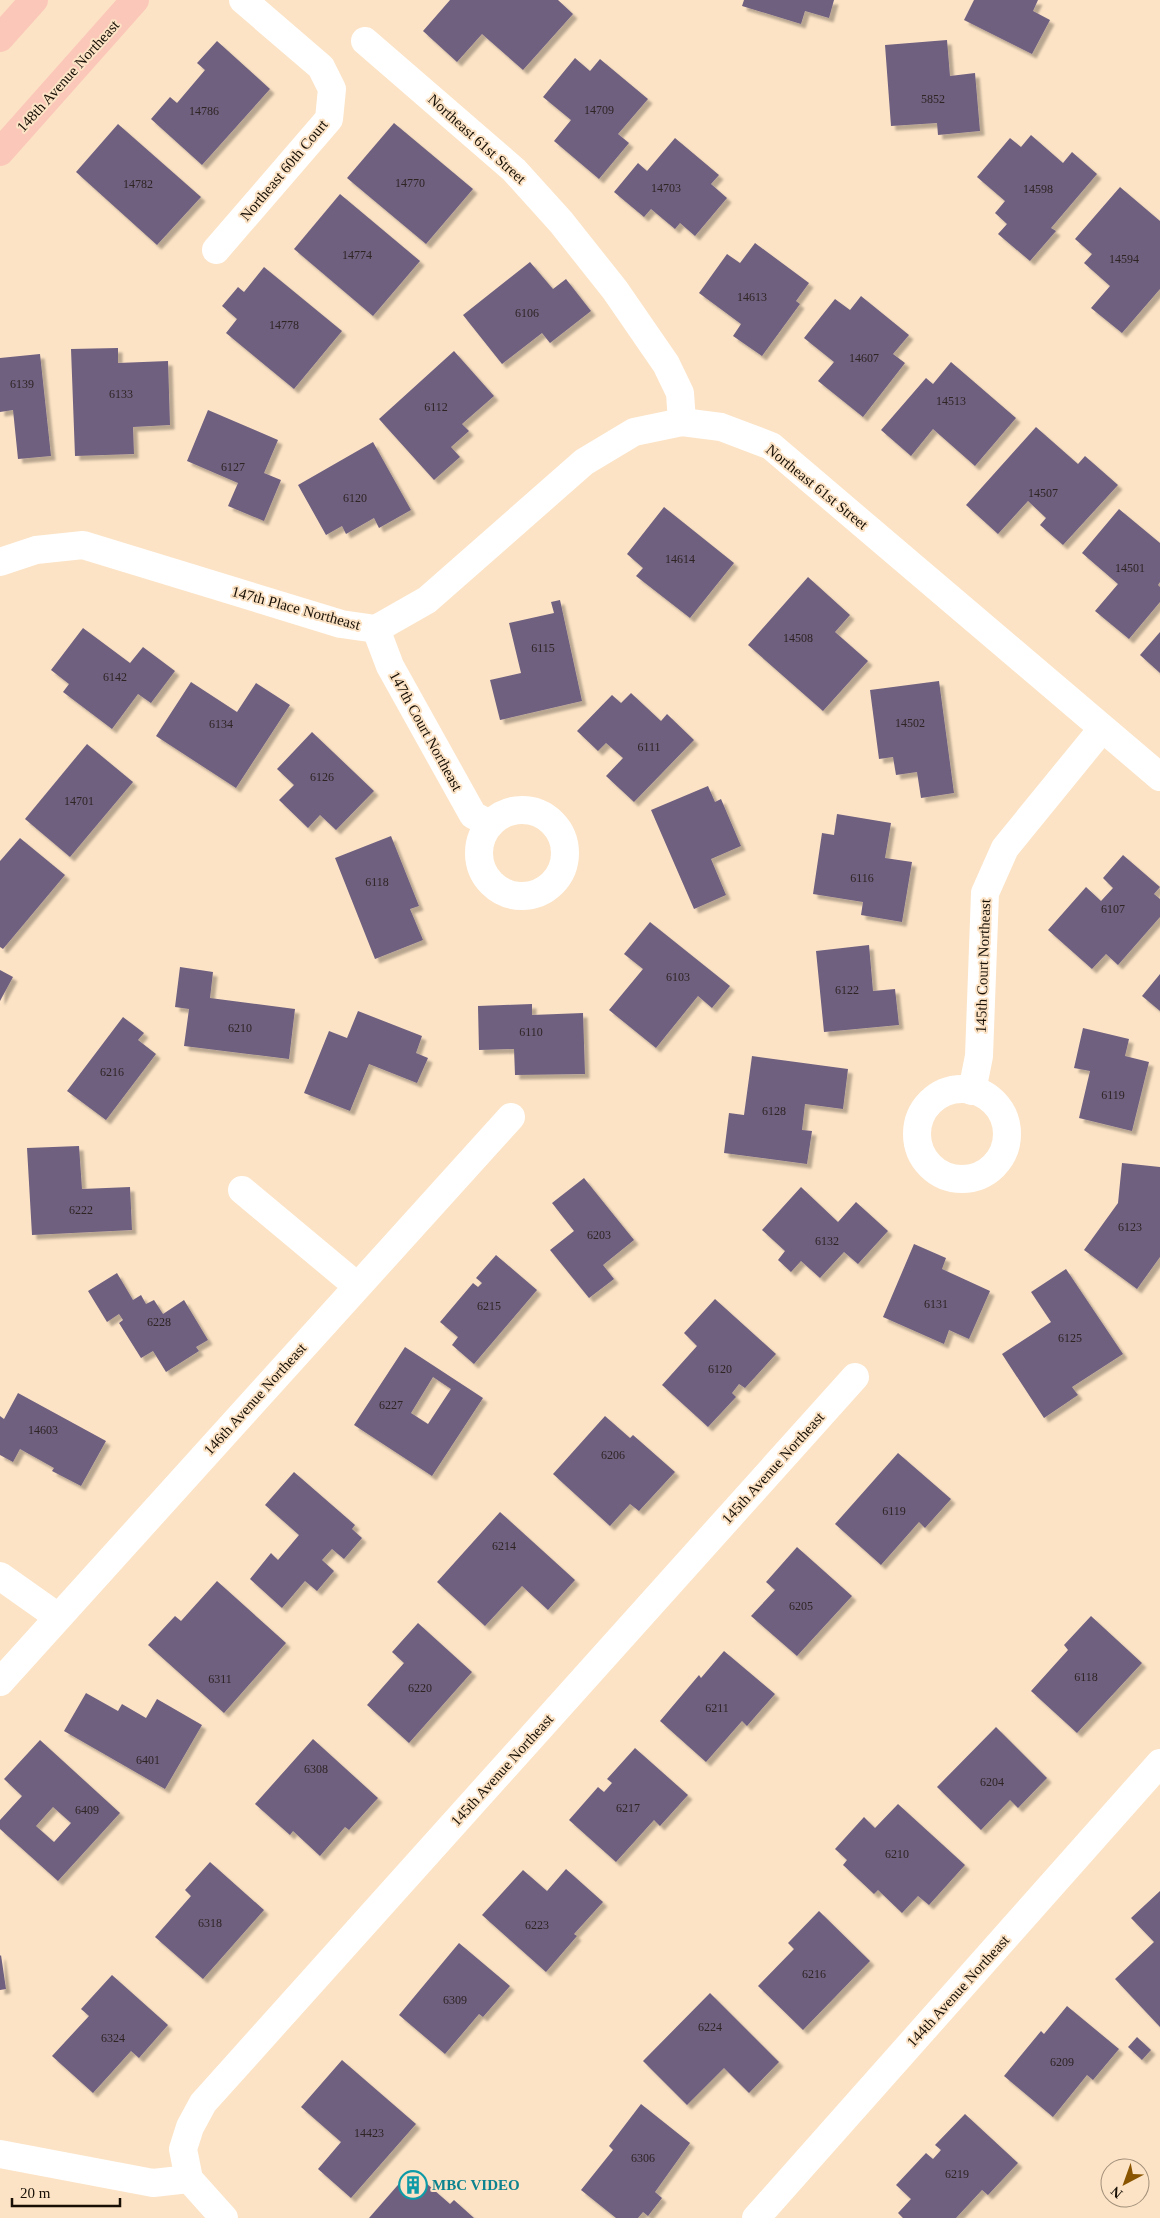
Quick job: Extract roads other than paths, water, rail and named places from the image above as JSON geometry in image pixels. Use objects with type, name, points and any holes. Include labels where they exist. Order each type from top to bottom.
[{"type":"main road","points":[[0,38],[34,0]]},
{"type":"main road","name":"148th Avenue Northeast","points":[[0,152],[135,0]]},
{"type":"street","name":"Northeast 60th Court","points":[[216,250],[329,119],[332,89],[321,68],[243,0]]},
{"type":"street","name":"Northeast 61st Street","points":[[365,41],[514,170],[561,222],[615,290],[666,364],[680,393],[682,422],[721,427],[771,446],[1160,777]]},
{"type":"street","name":"147th Place Northeast","points":[[0,562],[36,550],[83,544],[341,624],[376,629],[427,600],[584,462],[634,432],[682,422]]},
{"type":"street","name":"147th Court Northeast","points":[[376,629],[390,666],[473,815],[490,824]]},
{"type":"street","name":"145th Court Northeast","points":[[972,1090],[979,1056],[985,893],[1004,848],[1102,729]]},
{"type":"street","name":"146th Avenue Northeast","points":[[0,1682],[511,1117]]},
{"type":"street","points":[[242,1190],[357,1286]]},
{"type":"street","name":"145th Avenue Northeast","points":[[188,2179],[183,2149],[190,2127],[202,2103],[855,1376]]},
{"type":"street","points":[[0,1576],[58,1618]]},
{"type":"street","name":"144th Avenue Northeast","points":[[756,2218],[1160,1763]]},
{"type":"street","points":[[0,2154],[153,2183],[188,2179],[224,2218]]},
{"type":"place","name":"MBC VIDEO","points":[[413,2185]]}]
